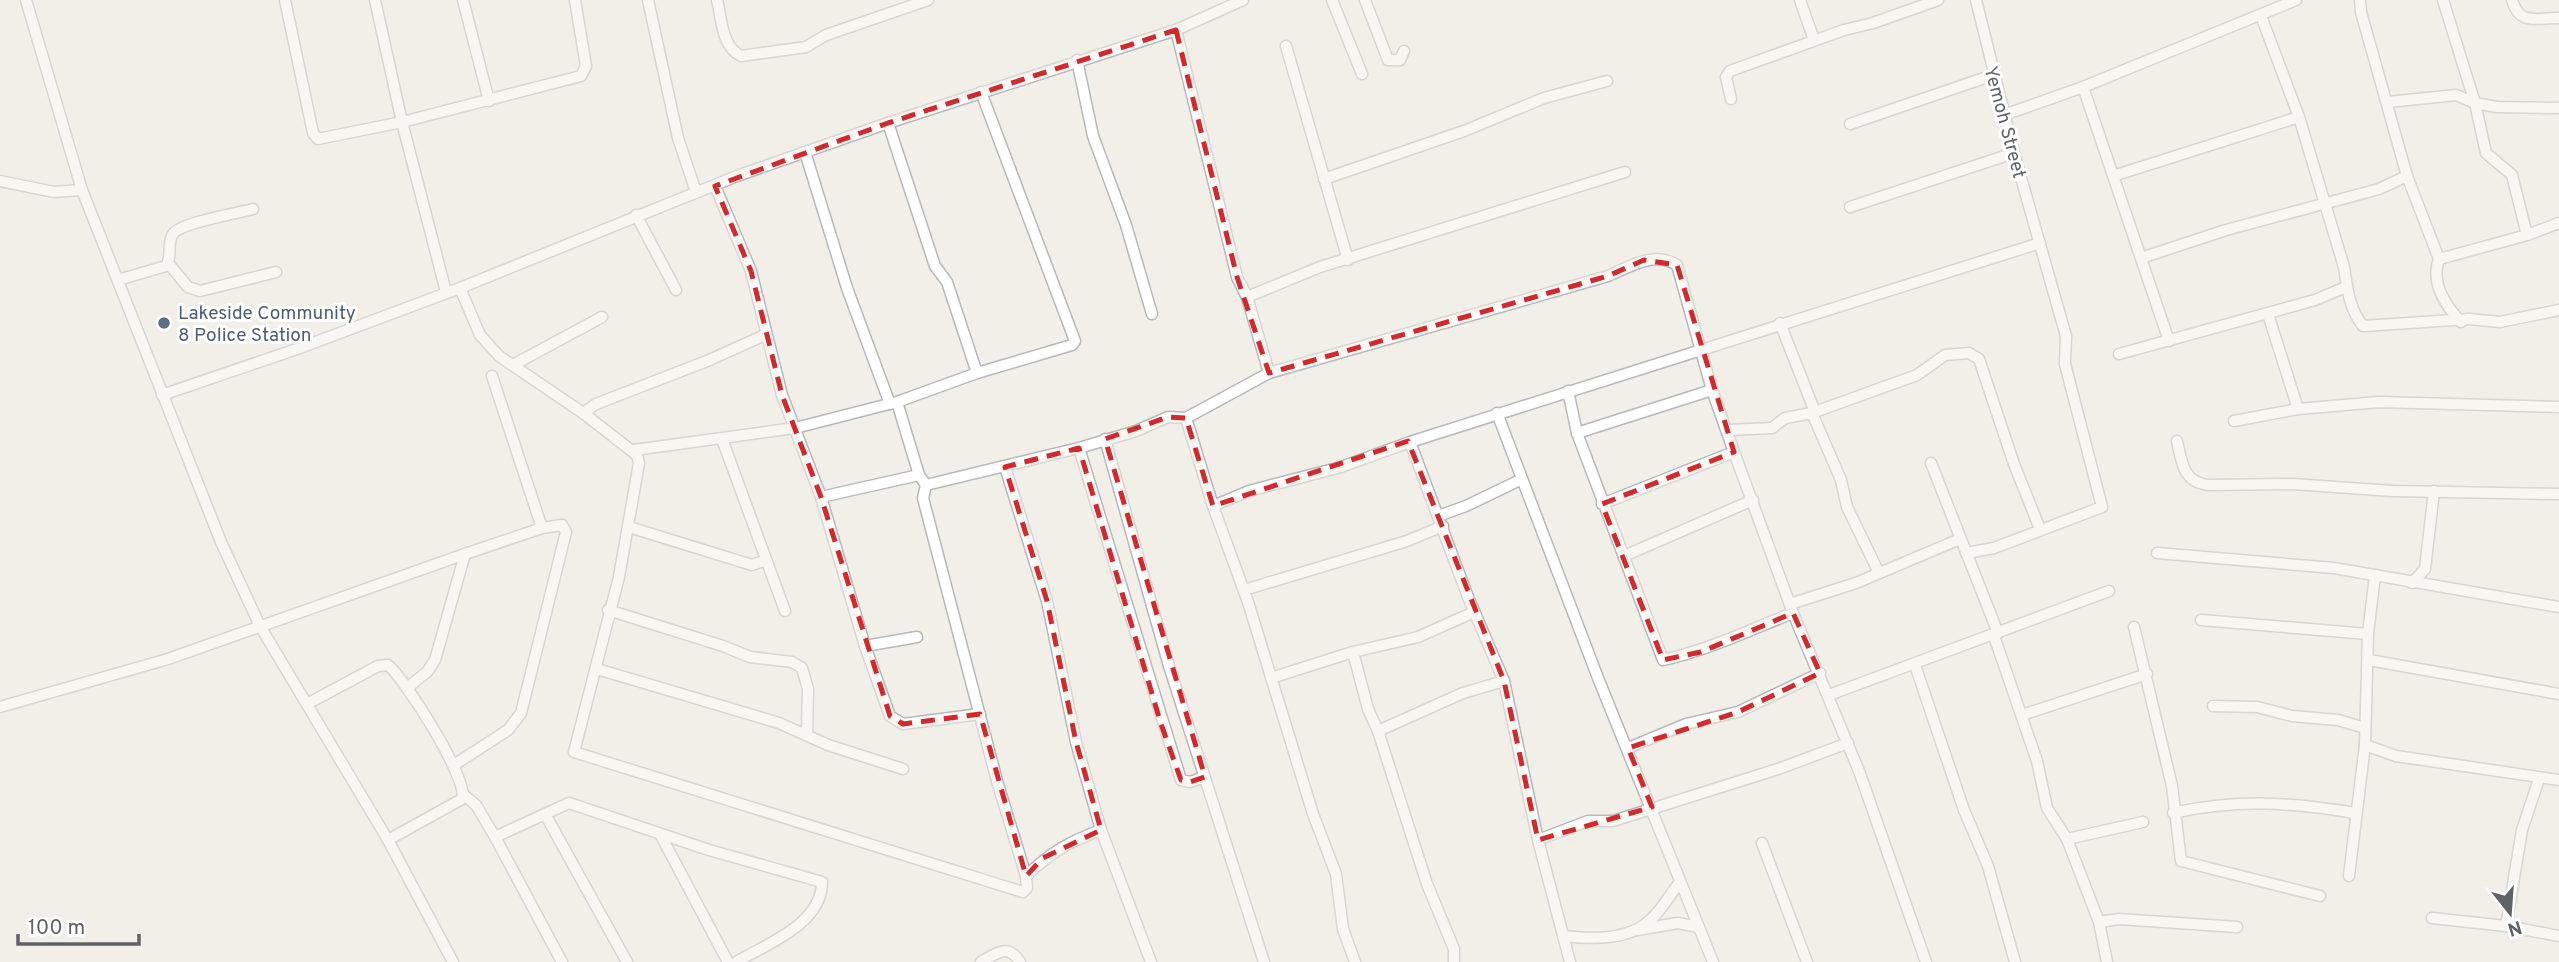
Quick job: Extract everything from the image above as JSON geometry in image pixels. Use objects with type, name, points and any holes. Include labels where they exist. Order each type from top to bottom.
[{"type":"street","points":[[26,0],[82,190],[220,542],[260,626],[388,840],[453,962]]},
{"type":"street","points":[[285,0],[313,133],[318,139],[402,122],[581,76],[586,66],[575,0]]},
{"type":"street","points":[[375,0],[402,122],[446,292]]},
{"type":"street","points":[[463,0],[489,101]]},
{"type":"street","points":[[648,0],[678,138],[696,192]]},
{"type":"street","points":[[717,0],[723,35],[735,53],[741,56],[806,47],[826,35],[907,3],[928,0]]},
{"type":"street","points":[[162,394],[297,349],[460,288],[636,215],[805,152],[888,122],[1176,30],[1243,0]]},
{"type":"street","points":[[1332,0],[1362,74]]},
{"type":"street","points":[[1365,0],[1388,60],[1400,60],[1404,51]]},
{"type":"street","points":[[1800,0],[1814,40]]},
{"type":"street","points":[[1731,99],[1726,77],[1730,71],[1814,40],[1938,0]]},
{"type":"street","name":"Yemoh Street","points":[[1976,0],[1993,75],[2066,336],[2065,365],[2102,507],[2040,529]]},
{"type":"street","points":[[2004,115],[2083,87],[2296,0]]},
{"type":"street","points":[[2360,0],[2361,12],[2407,176],[2439,259],[2435,270],[2440,293],[2449,310],[2461,322]]},
{"type":"street","points":[[2443,0],[2475,103],[2486,153],[2512,175],[2527,235]]},
{"type":"street","points":[[2512,0],[2521,17],[2529,21],[2559,18]]},
{"type":"street","points":[[2261,16],[2299,117],[2344,267],[2346,287],[2356,315],[2364,326],[2461,322],[2469,319],[2500,322],[2559,310]]},
{"type":"street","points":[[1176,30],[1234,268],[1247,297],[1269,373]]},
{"type":"street","points":[[1286,46],[1348,260]]},
{"type":"street","points":[[1077,60],[1093,136],[1126,225],[1152,314]]},
{"type":"street","points":[[1850,124],[1993,75]]},
{"type":"street","points":[[1324,178],[1464,131],[1544,98],[1607,81]]},
{"type":"street","points":[[2083,87],[2169,341]]},
{"type":"street","points":[[634,450],[795,428],[894,403],[977,373],[1072,345],[1075,341],[981,92]]},
{"type":"street","points":[[2388,102],[2456,95],[2475,103],[2559,108]]},
{"type":"street","points":[[2113,176],[2299,117]]},
{"type":"street","points":[[888,122],[935,266],[947,282],[977,373]]},
{"type":"street","points":[[460,288],[480,335],[499,356],[634,450],[639,463],[629,527],[608,610],[597,669],[574,752],[1018,893],[1027,888],[1026,876],[979,713],[923,498],[926,485],[919,475],[894,403],[847,288],[805,152]]},
{"type":"street","points":[[1850,207],[2014,153]]},
{"type":"street","points":[[1247,297],[1304,273],[1625,172]]},
{"type":"street","points":[[2141,258],[2226,230],[2379,189],[2407,176]]},
{"type":"street","points":[[0,181],[54,192],[82,190]]},
{"type":"street","points":[[715,186],[751,271],[765,335],[821,497],[864,646],[890,716],[895,722],[903,724],[979,713]]},
{"type":"street","points":[[253,209],[176,230],[171,238],[169,263],[188,287],[200,290],[276,272]]},
{"type":"street","points":[[636,215],[676,290]]},
{"type":"street","points":[[2439,259],[2527,235],[2559,223]]},
{"type":"street","points":[[1213,506],[1249,491],[1341,467],[1410,442],[1780,323],[2040,243]]},
{"type":"street","points":[[926,485],[1079,448],[1168,417],[1186,418],[1269,373],[1602,278],[1644,260],[1659,258],[1677,265],[1712,390],[1734,452],[1792,608],[1848,743],[1926,962]]},
{"type":"street","points":[[118,280],[169,263]]},
{"type":"street","points":[[2119,354],[2268,314],[2341,291],[2346,287]]},
{"type":"street","points":[[2268,314],[2298,409]]},
{"type":"street","points":[[513,365],[602,317]]},
{"type":"street","points":[[1780,323],[1841,480],[1847,507],[1879,573]]},
{"type":"street","points":[[583,413],[596,404],[707,361],[765,335]]},
{"type":"street","points":[[1727,430],[1764,430],[1781,424],[1785,418],[1814,412],[1917,375],[1945,355],[1975,355],[2040,529],[1994,548],[1966,553]]},
{"type":"street","points":[[492,376],[542,528]]},
{"type":"street","points":[[1577,433],[1712,390]]},
{"type":"street","points":[[1568,391],[1577,433],[1602,504],[1663,660],[1701,652],[1792,608],[1960,539]]},
{"type":"street","points":[[2234,421],[2298,409],[2406,401],[2559,407]]},
{"type":"street","points":[[1497,414],[1520,480],[1713,962]]},
{"type":"street","points":[[1186,418],[1213,506],[1244,590],[1313,814],[1336,874],[1343,929],[1354,962]]},
{"type":"street","points":[[722,439],[785,611]]},
{"type":"street","points":[[1105,439],[1169,666],[1264,962]]},
{"type":"street","points":[[2177,441],[2185,472],[2198,484],[2293,484],[2559,494]]},
{"type":"street","points":[[1410,442],[1474,611],[1504,681],[1538,840],[1570,962]]},
{"type":"street","points":[[1079,448],[1181,780],[1190,782],[1205,777]]},
{"type":"street","points":[[1602,504],[1734,452]]},
{"type":"street","points":[[1931,463],[1996,634],[2022,715],[2047,808],[2067,839],[2099,922],[2108,962]]},
{"type":"street","points":[[1005,467],[1047,601],[1076,742],[1101,830],[1151,962]]},
{"type":"street","points":[[821,497],[919,475]]},
{"type":"street","points":[[1244,590],[1407,541],[1466,506],[1520,480]]},
{"type":"street","points":[[2412,583],[2425,569],[2434,491]]},
{"type":"street","points":[[1624,556],[1753,500]]},
{"type":"street","points":[[0,707],[168,659],[465,554],[542,528],[562,525],[566,532],[521,713],[508,730],[454,765]]},
{"type":"street","points":[[629,527],[752,565],[766,560]]},
{"type":"street","points":[[2157,553],[2334,568],[2559,607]]},
{"type":"street","points":[[407,688],[427,672],[435,660],[465,554]]},
{"type":"street","points":[[2349,876],[2365,746],[2368,635],[2375,575]]},
{"type":"street","points":[[1829,695],[2109,591]]},
{"type":"street","points":[[608,610],[750,657],[778,659],[802,668],[808,689],[807,735]]},
{"type":"street","points":[[1271,678],[1353,652],[1418,636],[1474,611]]},
{"type":"street","points":[[2201,620],[2368,635]]},
{"type":"street","points":[[2134,627],[2172,786],[2178,854],[2186,864],[2320,896]]},
{"type":"street","points":[[864,646],[916,637]]},
{"type":"street","points":[[1353,652],[1368,709],[1378,731],[1427,884],[1454,949],[1454,962]]},
{"type":"street","points":[[2369,660],[2559,694]]},
{"type":"street","points":[[307,704],[378,666],[388,665],[407,688],[454,765],[464,795],[476,805],[495,837],[562,962]]},
{"type":"street","points":[[1915,665],[1964,810],[1988,866],[2015,962]]},
{"type":"street","points":[[597,669],[779,723],[828,745],[903,769]]},
{"type":"street","points":[[1628,748],[1686,724],[1738,712],[1820,673]]},
{"type":"street","points":[[2022,715],[2147,674]]},
{"type":"street","points":[[1378,731],[1463,693],[1504,681]]},
{"type":"street","points":[[2213,706],[2257,707],[2292,716],[2338,720],[2365,728]]},
{"type":"street","points":[[1538,840],[1588,821],[1613,821],[1778,769],[1848,743]]},
{"type":"street","points":[[2365,746],[2396,756],[2559,780]]},
{"type":"street","points":[[2506,926],[2522,830],[2539,779]]},
{"type":"street","points":[[388,840],[462,799],[464,795]]},
{"type":"street","points":[[2173,813],[2208,805],[2231,806],[2258,801],[2355,813]]},
{"type":"street","points":[[495,837],[569,803],[660,834],[822,882],[822,895],[808,916],[787,933],[736,962]]},
{"type":"street","points":[[545,814],[627,962]]},
{"type":"street","points":[[2067,839],[2143,822]]},
{"type":"street","points":[[1026,876],[1043,858],[1070,842],[1101,830]]},
{"type":"street","points":[[660,834],[728,962]]},
{"type":"street","points":[[1762,843],[1807,962]]},
{"type":"street","points":[[1563,936],[1598,939],[1632,930],[1650,921],[1680,882]]},
{"type":"street","points":[[2432,918],[2506,926],[2559,936]]},
{"type":"street","points":[[2099,922],[2119,919],[2237,927]]},
{"type":"street","points":[[1632,930],[1645,931],[1678,923],[1698,927]]},
{"type":"street","points":[[981,962],[1004,949],[1010,950],[1020,962]]},
{"type":"highlighted area","points":[[1176,30],[1237,277],[1269,373],[1608,276],[1644,260],[1677,265],[1734,452],[1602,504],[1663,660],[1701,652],[1793,613],[1820,673],[1738,712],[1628,748],[1652,807],[1538,840],[1504,681],[1408,441],[1213,506],[1186,418],[1168,417],[1105,439],[1205,777],[1190,782],[1181,780],[1161,724],[1079,448],[1005,467],[1047,601],[1076,742],[1101,830],[1043,858],[1026,876],[980,714],[903,724],[890,716],[821,497],[782,395],[751,271],[715,186],[888,123]]},
{"type":"place","name":"Lakeside Community 8 Police Station","points":[[164,323]]}]
